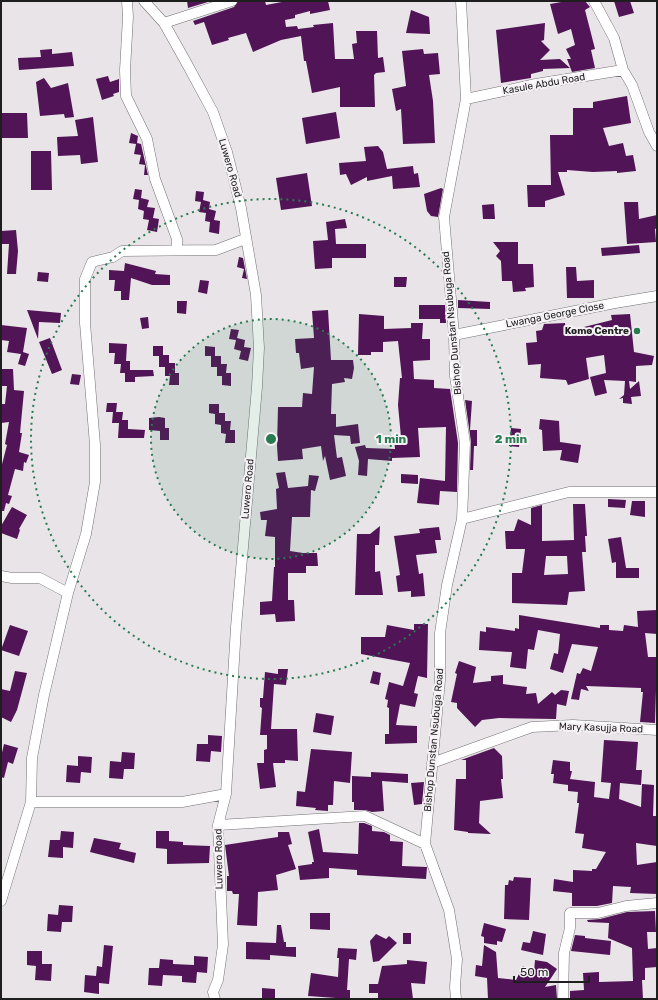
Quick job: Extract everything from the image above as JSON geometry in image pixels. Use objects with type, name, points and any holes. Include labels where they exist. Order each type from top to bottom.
[{"type":"street","points":[[127,1],[128,17],[125,70],[126,96],[147,139],[155,179],[177,239],[177,250]]},
{"type":"street","name":"Luwero Road","points":[[144,1],[164,23],[213,112],[227,152],[238,194],[256,295],[258,371],[236,627],[226,794],[218,825],[223,945],[218,980],[213,992],[215,999]]},
{"type":"street","points":[[164,23],[232,1]]},
{"type":"street","name":"Bishop Dunstan Nsubuga Road","points":[[456,999],[455,987],[457,959],[449,910],[426,844],[440,680],[440,633],[447,585],[462,519],[465,443],[455,376],[454,335],[444,217],[466,98],[461,1]]},
{"type":"street","points":[[594,1],[614,38],[623,70],[632,85],[649,132],[657,146]]},
{"type":"street","name":"Kasule Abdu Road","points":[[466,98],[536,84],[623,70]]},
{"type":"street","points":[[1,900],[31,802],[32,758],[44,695],[68,594],[86,534],[95,482],[95,446],[85,323],[85,279],[92,262],[113,257],[122,251],[216,250],[245,239]]},
{"type":"street","name":"Lwanga George Close","points":[[454,335],[657,296]]},
{"type":"street","points":[[462,519],[569,492],[657,492]]},
{"type":"street","points":[[1,576],[12,578],[40,578],[68,594]]},
{"type":"street","name":"Mary Kasujja Road","points":[[432,763],[532,727],[573,725],[657,730]]},
{"type":"street","points":[[31,802],[182,802],[226,794]]},
{"type":"street","points":[[218,825],[365,816],[426,844]]},
{"type":"street","points":[[563,999],[564,953],[570,928],[570,913],[598,913],[626,906],[657,903]]},
{"type":"building","points":[[187,1],[211,1],[188,8]]},
{"type":"building","points":[[238,1],[265,1],[266,5],[287,1],[328,1],[330,10],[310,14],[310,11],[295,15],[295,18],[285,20],[286,27],[297,26],[298,29],[314,27],[313,25],[333,23],[335,59],[354,59],[352,44],[357,43],[356,31],[377,31],[378,58],[383,57],[385,72],[376,73],[374,75],[375,107],[340,107],[340,87],[312,93],[306,61],[304,61],[301,36],[281,40],[253,52],[246,33],[228,38],[229,40],[212,45],[204,22],[195,25],[193,21],[234,7]]},
{"type":"building","points":[[567,1],[585,1],[590,7],[585,10],[595,49],[591,50],[595,68],[572,72],[567,59],[571,59],[566,49],[575,45],[571,29],[558,34],[550,4]]},
{"type":"building","points":[[614,1],[630,1],[634,13],[619,17]]},
{"type":"building","points":[[411,10],[429,17],[430,34],[406,33]]},
{"type":"building","points":[[545,23],[544,40],[541,41],[550,50],[540,60],[560,59],[570,68],[543,69],[543,71],[531,74],[531,78],[501,83],[496,30]]},
{"type":"building","points":[[52,49],[52,54],[72,52],[74,66],[19,70],[18,58],[41,57],[40,50]]},
{"type":"building","points":[[423,49],[424,54],[438,53],[440,74],[429,75],[433,101],[435,143],[403,144],[401,109],[396,111],[392,89],[406,86],[402,51]]},
{"type":"building","points":[[108,76],[110,82],[119,79],[119,92],[113,94],[114,96],[102,100],[96,79]]},
{"type":"building","points":[[44,78],[51,88],[68,83],[74,117],[65,118],[64,114],[40,116],[36,82]]},
{"type":"building","points":[[627,96],[631,123],[603,128],[609,146],[623,143],[626,156],[633,155],[636,171],[617,173],[617,171],[593,172],[567,170],[567,172],[558,172],[565,195],[545,201],[545,207],[528,207],[527,185],[551,185],[550,135],[573,135],[573,108],[593,108],[593,102]]},
{"type":"building","points":[[336,112],[340,138],[306,144],[302,118]]},
{"type":"building","points":[[1,113],[27,113],[28,138],[1,138]]},
{"type":"building","points":[[93,117],[98,162],[81,164],[80,155],[58,156],[57,137],[78,136],[75,120]]},
{"type":"building","points":[[131,133],[138,136],[137,143],[141,144],[148,175],[144,175],[145,165],[139,164],[141,155],[134,154],[136,144],[129,143]]},
{"type":"building","points":[[378,146],[383,152],[387,169],[413,166],[414,174],[418,173],[420,187],[393,189],[392,176],[367,181],[367,177],[351,185],[346,174],[340,175],[339,163],[366,161],[364,147]]},
{"type":"building","points":[[31,151],[51,151],[52,190],[31,190]]},
{"type":"building","points":[[307,173],[312,206],[281,210],[276,178]]},
{"type":"building","points":[[441,188],[443,189],[438,217],[431,216],[427,211],[424,194]]},
{"type":"building","points":[[135,189],[142,190],[141,198],[149,200],[147,207],[155,208],[153,218],[159,219],[157,232],[147,230],[149,220],[143,219],[144,211],[138,209],[139,200],[133,199]]},
{"type":"building","points":[[196,191],[204,192],[203,200],[210,202],[209,209],[216,211],[214,220],[220,221],[219,234],[209,232],[210,222],[205,221],[206,213],[199,212],[201,202],[195,201]]},
{"type":"building","points":[[624,202],[638,202],[639,219],[657,215],[657,228],[655,229],[656,242],[627,244]]},
{"type":"building","points":[[494,204],[495,219],[483,219],[482,205]]},
{"type":"building","points":[[345,219],[347,228],[335,229],[336,244],[366,244],[366,258],[332,258],[332,268],[315,269],[313,241],[328,240],[326,222]]},
{"type":"building","points":[[16,230],[18,251],[16,274],[7,274],[9,244],[1,244],[1,231]]},
{"type":"building","points":[[493,242],[518,242],[518,264],[533,264],[534,287],[525,288],[526,291],[513,292],[512,281],[502,281],[501,261],[496,256],[500,251]]},
{"type":"building","points":[[639,245],[640,253],[602,256],[601,248]]},
{"type":"building","points":[[239,257],[243,258],[247,279],[242,278],[244,269],[237,267]]},
{"type":"building","points":[[125,263],[156,271],[155,274],[170,275],[170,285],[152,285],[131,278],[129,300],[121,300],[121,291],[114,291],[115,280],[109,280],[109,270],[124,271]]},
{"type":"building","points":[[566,267],[576,267],[577,281],[594,280],[594,298],[567,298]]},
{"type":"building","points":[[38,272],[49,273],[48,282],[37,281]]},
{"type":"building","points":[[394,277],[407,277],[406,287],[394,287]]},
{"type":"building","points":[[200,280],[209,281],[207,294],[198,292]]},
{"type":"building","points":[[458,300],[490,302],[490,309],[458,308]]},
{"type":"building","points":[[177,301],[187,301],[186,314],[177,313]]},
{"type":"building","points":[[419,305],[445,305],[446,323],[440,323],[440,319],[419,319]]},
{"type":"building","points":[[27,310],[61,313],[60,323],[39,322],[38,339]]},
{"type":"building","points":[[328,310],[331,360],[353,360],[354,368],[352,379],[344,378],[345,382],[332,384],[331,414],[336,414],[336,427],[358,424],[360,443],[351,444],[350,436],[334,435],[337,458],[342,457],[346,476],[330,480],[325,456],[323,461],[321,446],[302,449],[303,459],[278,461],[277,446],[278,407],[302,407],[303,393],[312,394],[314,367],[301,369],[299,353],[296,353],[295,339],[314,338],[312,311]]},
{"type":"building","points":[[359,314],[384,316],[384,329],[411,328],[411,323],[423,323],[422,339],[430,339],[430,360],[413,361],[414,379],[434,380],[434,388],[450,389],[458,443],[457,492],[440,491],[439,505],[417,503],[420,478],[445,481],[446,427],[418,428],[420,457],[392,458],[392,461],[368,459],[367,476],[358,475],[359,461],[355,447],[365,445],[366,448],[395,449],[394,438],[401,437],[398,405],[400,378],[402,378],[398,341],[383,342],[383,352],[371,352],[371,355],[358,355]]},
{"type":"building","points":[[630,314],[634,352],[654,356],[652,365],[636,366],[636,382],[629,381],[630,389],[639,381],[641,396],[631,397],[632,404],[623,403],[623,398],[619,399],[624,395],[625,381],[604,380],[607,393],[595,396],[590,377],[606,373],[604,355],[586,358],[589,379],[568,385],[566,380],[540,378],[541,364],[528,365],[526,343],[537,342],[536,331],[542,330],[544,324],[565,323],[566,333],[584,330],[584,327],[612,320],[611,315]]},
{"type":"building","points":[[148,317],[149,328],[142,329],[140,318]]},
{"type":"building","points":[[1,325],[27,328],[23,352],[29,354],[25,366],[18,364],[21,354],[7,352],[9,341],[1,340]]},
{"type":"building","points":[[231,329],[239,330],[237,338],[245,340],[244,347],[251,348],[248,361],[239,359],[241,351],[234,349],[236,340],[229,339]]},
{"type":"building","points":[[50,338],[62,370],[52,374],[39,342]]},
{"type":"building","points":[[109,343],[127,344],[126,361],[130,361],[130,370],[153,370],[154,376],[135,377],[135,382],[125,382],[125,373],[120,373],[121,364],[114,364],[115,353],[109,353]]},
{"type":"building","points":[[153,346],[163,346],[163,355],[169,355],[169,363],[175,363],[175,373],[179,373],[179,385],[169,385],[170,376],[165,376],[165,367],[159,367],[159,356],[153,356]]},
{"type":"building","points":[[205,346],[215,347],[215,356],[221,356],[221,364],[227,364],[226,373],[231,373],[231,386],[222,385],[222,376],[217,376],[217,367],[211,367],[211,356],[205,356]]},
{"type":"building","points":[[1,369],[13,369],[14,390],[24,391],[20,433],[22,433],[19,452],[29,455],[26,463],[24,462],[23,471],[15,469],[8,495],[12,496],[9,504],[6,503],[4,511],[1,511],[1,468],[7,445],[5,444],[9,422],[1,423],[1,404],[5,404],[7,386],[1,386]]},
{"type":"building","points":[[72,374],[81,375],[79,385],[70,384]]},
{"type":"building","points":[[465,400],[472,401],[470,430],[477,430],[477,446],[474,446],[473,470],[470,470],[471,442]]},
{"type":"building","points":[[107,403],[117,403],[116,412],[123,412],[122,420],[128,420],[128,429],[145,430],[144,438],[118,438],[119,423],[112,423],[113,412],[106,412]]},
{"type":"building","points":[[209,404],[219,404],[219,413],[225,413],[225,421],[231,421],[230,430],[235,430],[235,443],[225,443],[226,434],[221,433],[221,425],[215,424],[215,414],[209,413]]},
{"type":"building","points":[[149,418],[165,418],[165,428],[169,428],[169,440],[160,440],[160,431],[149,430]]},
{"type":"building","points":[[540,419],[559,421],[560,442],[581,445],[578,463],[560,460],[562,450],[543,451],[542,430],[539,429]]},
{"type":"building","points":[[511,428],[521,429],[519,447],[509,446]]},
{"type":"building","points":[[285,472],[288,488],[308,486],[309,475],[319,476],[315,491],[311,490],[310,517],[292,517],[290,551],[317,553],[318,566],[306,566],[306,573],[288,573],[288,600],[294,600],[295,621],[276,622],[275,614],[260,615],[260,602],[272,601],[275,567],[275,537],[265,536],[267,520],[261,520],[260,512],[277,509],[276,489],[279,488],[276,473]]},
{"type":"building","points":[[401,474],[418,475],[418,484],[401,483]]},
{"type":"building","points":[[608,499],[626,500],[625,508],[608,507]]},
{"type":"building","points":[[632,501],[645,501],[645,517],[630,515]]},
{"type":"building","points":[[573,504],[585,504],[587,536],[585,536],[586,552],[582,552],[585,591],[569,592],[567,605],[512,603],[512,573],[522,573],[525,549],[506,549],[505,531],[514,531],[518,519],[531,525],[531,508],[542,505],[542,541],[574,540]],"holes":[[[546,556],[567,556],[568,574],[544,575]]]},
{"type":"building","points":[[12,507],[27,515],[19,529],[17,539],[1,533],[1,526]]},
{"type":"building","points":[[380,526],[379,545],[375,545],[375,572],[380,571],[383,595],[355,595],[357,534],[370,534]]},
{"type":"building","points":[[439,527],[441,540],[435,540],[437,553],[416,555],[419,574],[423,573],[425,596],[411,597],[411,591],[398,592],[396,576],[400,575],[394,536],[420,533],[419,529]]},
{"type":"building","points":[[621,537],[626,568],[639,568],[639,578],[616,578],[616,562],[612,563],[608,539]]},
{"type":"building","points":[[657,610],[657,634],[645,633],[648,657],[657,657],[655,723],[640,722],[643,692],[641,692],[641,688],[586,686],[589,691],[581,689],[579,700],[571,699],[577,673],[580,674],[583,668],[591,671],[598,647],[572,644],[563,673],[550,669],[554,653],[558,654],[560,634],[538,630],[534,650],[528,649],[526,669],[510,667],[512,652],[479,650],[480,631],[486,632],[486,627],[515,631],[515,628],[519,629],[519,615],[600,628],[600,625],[609,625],[609,630],[623,631],[624,625],[638,627],[637,611]]},
{"type":"building","points":[[414,624],[428,624],[427,678],[418,676],[414,693],[418,694],[415,707],[400,704],[396,725],[417,726],[417,743],[385,744],[385,734],[389,734],[389,708],[387,707],[388,700],[385,699],[389,682],[403,686],[410,663],[361,654],[361,637],[385,637],[387,625],[414,630]]},
{"type":"building","points":[[10,625],[28,631],[19,656],[1,650]]},
{"type":"building","points":[[459,661],[476,667],[473,683],[491,681],[491,676],[503,675],[503,684],[527,687],[526,694],[536,693],[538,704],[552,692],[555,695],[561,690],[569,691],[566,706],[557,704],[556,719],[499,718],[482,720],[475,727],[457,708],[457,703],[451,702],[457,674],[455,673]]},
{"type":"building","points":[[278,669],[288,669],[286,685],[274,684],[271,729],[297,729],[298,761],[285,760],[285,763],[273,763],[276,787],[260,789],[257,763],[264,763],[264,750],[267,749],[267,735],[260,735],[262,708],[260,707],[260,698],[263,698],[265,672],[278,674]]},
{"type":"building","points":[[15,671],[27,673],[17,710],[11,722],[1,717],[1,689],[10,691]]},
{"type":"building","points":[[373,671],[381,673],[379,685],[370,683]]},
{"type":"building","points":[[316,713],[334,716],[331,735],[313,732]]},
{"type":"building","points":[[208,735],[222,736],[221,752],[211,751],[210,762],[196,761],[197,744],[208,744]]},
{"type":"building","points":[[604,740],[638,742],[636,770],[642,770],[641,785],[620,783],[619,799],[641,807],[642,784],[654,785],[653,816],[657,816],[657,846],[636,843],[637,865],[657,862],[657,894],[630,893],[631,887],[613,886],[612,903],[597,906],[572,906],[572,893],[553,891],[554,879],[573,882],[573,870],[592,871],[592,869],[596,869],[606,852],[582,848],[584,834],[575,833],[579,803],[577,803],[578,792],[568,791],[568,785],[553,783],[554,774],[551,774],[553,760],[570,762],[570,771],[572,771],[570,779],[595,782],[594,797],[609,799],[611,783],[601,782]]},
{"type":"building","points":[[4,744],[18,748],[13,764],[8,762],[4,778],[1,777],[1,757]]},
{"type":"building","points":[[494,748],[502,756],[503,779],[501,779],[503,798],[480,801],[479,823],[491,834],[468,833],[454,830],[456,779],[466,779],[466,760],[461,760]]},
{"type":"building","points":[[311,749],[352,752],[350,783],[334,781],[333,805],[328,805],[328,811],[296,806],[297,791],[305,792]]},
{"type":"building","points":[[122,752],[135,753],[134,769],[124,769],[123,779],[109,778],[110,761],[121,762]]},
{"type":"building","points":[[78,756],[92,757],[91,773],[81,772],[80,783],[66,782],[67,765],[78,766]]},
{"type":"building","points":[[371,772],[408,774],[408,783],[382,781],[384,811],[372,812],[365,810],[354,810],[354,802],[352,802],[352,776],[371,777]]},
{"type":"building","points":[[424,782],[422,804],[414,805],[411,783]]},
{"type":"building","points":[[359,823],[372,826],[372,831],[384,832],[390,835],[390,841],[403,842],[402,866],[427,867],[426,879],[357,875],[357,870],[329,868],[329,878],[300,880],[298,866],[312,864],[312,862],[314,862],[308,832],[319,829],[323,852],[358,854]]},
{"type":"building","points":[[61,831],[74,832],[73,848],[63,847],[63,858],[48,857],[50,840],[60,840]]},
{"type":"building","points":[[156,831],[169,831],[169,841],[183,842],[183,845],[210,846],[209,863],[167,864],[167,849],[156,848]]},
{"type":"building","points":[[278,832],[289,832],[292,844],[288,845],[296,869],[276,875],[278,890],[258,892],[257,926],[237,925],[239,894],[233,894],[232,891],[227,891],[227,876],[229,876],[225,845],[278,837]]},
{"type":"building","points":[[94,838],[121,843],[119,849],[136,853],[134,863],[90,852]]},
{"type":"building","points":[[514,877],[531,878],[529,920],[504,919],[505,885],[508,885],[509,880],[513,881]]},
{"type":"building","points":[[59,905],[73,906],[72,922],[62,922],[61,932],[47,931],[48,914],[58,915]]},
{"type":"building","points":[[655,911],[656,932],[647,932],[648,949],[657,948],[657,967],[645,968],[645,980],[642,980],[643,999],[570,999],[570,991],[584,990],[583,973],[599,972],[599,982],[633,981],[632,948],[608,938],[609,923],[588,922],[587,920],[600,919],[627,912]]},
{"type":"building","points":[[310,913],[330,913],[330,930],[310,929]]},
{"type":"building","points":[[484,923],[506,929],[502,942],[497,941],[497,945],[484,943],[484,937],[481,936]]},
{"type":"building","points":[[277,925],[281,925],[286,947],[296,947],[296,957],[270,955],[270,960],[246,959],[246,942],[276,943]]},
{"type":"building","points":[[533,931],[546,934],[543,955],[521,950],[523,942],[530,943]]},
{"type":"building","points":[[403,933],[411,933],[411,944],[403,944]]},
{"type":"building","points":[[376,934],[386,939],[389,936],[397,943],[379,961],[373,962],[370,941]]},
{"type":"building","points":[[575,935],[585,936],[585,938],[611,941],[610,955],[571,951]]},
{"type":"building","points":[[104,945],[113,946],[109,984],[99,983],[99,994],[84,992],[85,975],[96,976],[97,966],[102,967]]},
{"type":"building","points":[[484,945],[496,952],[498,978],[516,980],[523,966],[534,972],[535,960],[547,962],[557,969],[545,987],[556,985],[557,999],[488,999],[487,978],[475,976],[476,965],[482,966]]},
{"type":"building","points":[[338,948],[357,949],[356,960],[349,959],[347,990],[350,990],[350,999],[308,996],[311,973],[338,977]]},
{"type":"building","points":[[27,951],[42,951],[42,964],[52,964],[51,981],[35,980],[36,966],[27,965]]},
{"type":"building","points":[[194,956],[208,957],[207,973],[197,972],[196,983],[182,982],[182,976],[163,975],[162,986],[148,985],[149,968],[159,968],[160,959],[173,960],[173,964],[194,965]]},
{"type":"building","points":[[407,960],[427,962],[425,984],[411,983],[413,999],[378,999],[378,993],[369,993],[369,984],[378,984],[382,966],[407,964]]},
{"type":"building","points":[[262,988],[275,989],[275,999],[262,999]]},
{"type":"place","name":"Komo Centre","points":[[637,331]]}]
